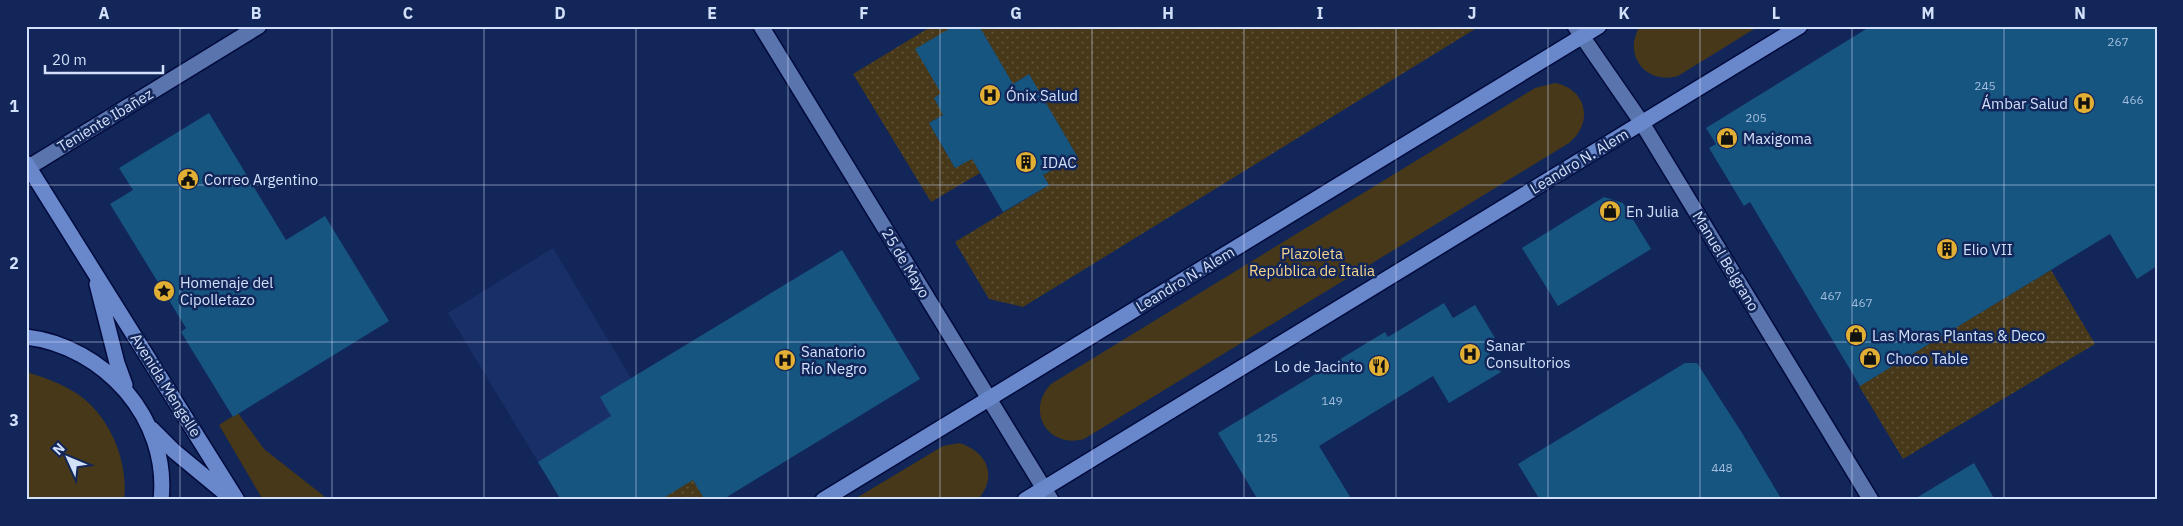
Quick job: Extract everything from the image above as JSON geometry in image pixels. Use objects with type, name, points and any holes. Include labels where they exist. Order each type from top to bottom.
[{"type":"main road","name":"Leandro N. Alem","points":[[823,500],[1579,32],[1599,26]]},
{"type":"main road","name":"Leandro N. Alem","points":[[1025,500],[1047,494],[1800,26]]},
{"type":"main road","name":"Avenida Mengelle","points":[[28,165],[238,500]]},
{"type":"main road","name":"Avenida Mengelle","points":[[94,271],[117,363],[131,397]]},
{"type":"main road","points":[[26,336],[58,343],[86,356],[111,374],[131,397],[147,424],[156,447],[160,471],[161,500]]},
{"type":"main road","points":[[147,424],[174,451],[234,500]]},
{"type":"street","name":"Teniente Ibañez","points":[[28,165],[259,26]]},
{"type":"street","name":"25 de Mayo","points":[[761,26],[1047,494]]},
{"type":"street","name":"Manuel Belgrano","points":[[1579,32],[1642,123],[1870,500]]},
{"type":"shaded area","points":[[553,248],[631,378],[721,500],[561,500],[448,313]]},
{"type":"green space","points":[[932,26],[954,26],[941,93],[944,114],[929,123],[955,168],[989,148],[976,166],[980,173],[931,202],[853,74]]},
{"type":"green space","points":[[979,26],[1480,26],[1023,307],[989,299],[955,242],[1049,185],[1043,175],[1077,156],[1029,75],[1004,89],[1008,76]]},
{"type":"green space","points":[[1640,26],[1759,26],[1678,76],[1666,78],[1647,72],[1640,65],[1636,57],[1635,37]]},
{"type":"green space","name":"Plazoleta República de Italia","points":[[1555,83],[1566,86],[1574,92],[1580,99],[1583,108],[1582,126],[1569,143],[1084,439],[1071,441],[1060,438],[1051,433],[1044,425],[1040,405],[1043,395],[1051,384],[1535,88]]},
{"type":"green space","points":[[2051,270],[2095,344],[1903,459],[1859,386]]},
{"type":"green space","points":[[26,372],[70,389],[88,402],[98,413],[107,426],[120,455],[125,485],[124,500],[26,500]]},
{"type":"green space","points":[[238,413],[264,449],[329,500],[263,500],[219,425]]},
{"type":"green space","points":[[959,443],[977,452],[987,466],[987,483],[977,500],[853,500],[943,446]]},
{"type":"green space","points":[[690,475],[705,500],[660,500]]},
{"type":"building","name":"Ónix Salud","points":[[954,26],[979,26],[1013,84],[1029,74],[1077,156],[1043,175],[1049,185],[1003,212],[972,159],[955,168],[929,123],[943,115],[934,98],[941,93],[915,49]]},
{"type":"building","points":[[1871,26],[2157,26],[2157,266],[2137,279],[2110,234],[1860,386],[1750,202],[1744,206],[1709,148],[1716,144],[1706,128]]},
{"type":"building","points":[[209,113],[286,240],[325,216],[389,321],[233,417],[181,332],[186,328],[110,204],[133,190],[119,168]]},
{"type":"building","points":[[1604,197],[1623,203],[1651,249],[1558,306],[1522,248]]},
{"type":"building","name":"Sanatorio Río Negro","points":[[842,250],[920,379],[722,500],[705,500],[693,480],[660,500],[561,500],[538,462],[611,416],[600,397]]},
{"type":"building","points":[[1444,303],[1453,318],[1475,305],[1495,338],[1484,345],[1501,372],[1449,403],[1433,376],[1319,446],[1352,500],[1258,500],[1218,433],[1385,332],[1388,337]]},
{"type":"building","points":[[1685,363],[1697,363],[1782,500],[1540,500],[1518,464]]},
{"type":"building","points":[[1974,463],[1995,500],[1913,500]]},
{"type":"place","name":"Ónix Salud","points":[[990,95]]},
{"type":"place","name":"Ámbar Salud","points":[[2084,103]]},
{"type":"place","name":"Maxigoma","points":[[1727,138]]},
{"type":"place","name":"IDAC","points":[[1026,162]]},
{"type":"place","name":"Correo Argentino","points":[[188,179]]},
{"type":"place","name":"En Julia","points":[[1610,211]]},
{"type":"place","name":"Elio VII","points":[[1947,249]]},
{"type":"place","name":"Homenaje del Cipolletazo","points":[[164,291]]},
{"type":"place","name":"Las Moras Plantas & Deco","points":[[1856,335]]},
{"type":"place","name":"Sanar Consultorios","points":[[1470,354]]},
{"type":"place","name":"Choco Table","points":[[1870,358]]},
{"type":"place","name":"Sanatorio Río Negro","points":[[785,360]]},
{"type":"place","name":"Lo de Jacinto","points":[[1379,366]]}]
